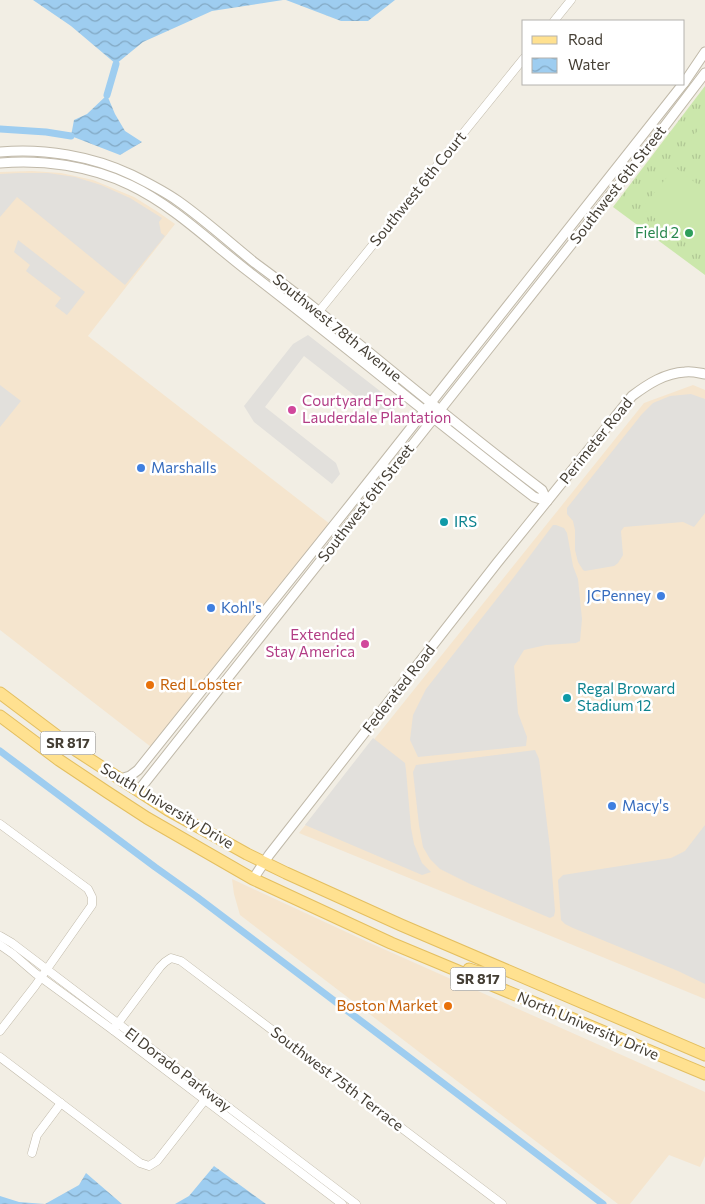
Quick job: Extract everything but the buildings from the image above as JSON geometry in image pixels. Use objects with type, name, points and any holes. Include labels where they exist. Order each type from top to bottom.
[{"type":"main road","name":"South University Drive","points":[[0,692],[77,750],[168,810],[264,863]]},
{"type":"main road","name":"South University Drive","points":[[0,716],[59,760],[107,792],[253,879]]},
{"type":"main road","points":[[107,792],[132,792],[138,790]]},
{"type":"main road","name":"North University Drive","points":[[264,863],[500,968],[704,1054]]},
{"type":"main road","name":"North University Drive","points":[[253,879],[391,943],[705,1074]]},
{"type":"main road","points":[[349,924],[362,924],[477,972],[488,972],[500,968]]},
{"type":"main road","points":[[604,1032],[626,1029],[691,1056],[704,1054]]},
{"type":"street","points":[[555,20],[572,0]]},
{"type":"street","name":"Southwest 6th Street","points":[[685,80],[705,52]]},
{"type":"street","name":"Southwest 6th Court","points":[[312,320],[522,60]]},
{"type":"street","name":"Southwest 6th Street","points":[[138,790],[654,140],[705,73]]},
{"type":"street","name":"Southwest 6th Street","points":[[120,778],[134,774],[140,768],[681,85]]},
{"type":"street","name":"Southwest 78th Avenue","points":[[0,152],[44,152],[92,161],[131,174],[177,200],[542,490],[547,501]]},
{"type":"street","name":"Southwest 78th Avenue","points":[[0,163],[50,164],[93,171],[129,184],[149,195],[176,212],[534,498],[547,501]]},
{"type":"street","points":[[176,212],[198,217]]},
{"type":"street","points":[[187,222],[209,225]]},
{"type":"street","name":"Perimeter Road","points":[[547,501],[632,396],[649,383],[667,376],[686,372],[705,374]]},
{"type":"street","name":"Federated Road","points":[[253,879],[547,501]]},
{"type":"street","points":[[0,824],[88,889],[92,897],[92,905],[0,1031]]},
{"type":"street","name":"El Dorado Parkway","points":[[0,936],[46,969],[115,1027]]},
{"type":"street","name":"El Dorado Parkway","points":[[0,945],[41,977],[115,1027],[356,1204]]},
{"type":"street","name":"Southwest 75th Terrace","points":[[115,1027],[165,962],[171,958],[182,961],[502,1204]]},
{"type":"street","points":[[0,1057],[140,1163],[149,1166],[157,1162],[208,1097]]},
{"type":"street","name":"El Dorado Parkway","points":[[208,1097],[342,1204]]},
{"type":"street","points":[[32,1152],[37,1135],[61,1102]]},
{"type":"shaded area","points":[[32,171],[61,173],[93,180],[134,197],[175,224],[88,336],[330,524],[155,750],[0,630],[0,172]]},
{"type":"shaded area","points":[[48,173],[75,177],[101,185],[130,198],[162,218],[159,222],[161,233],[165,236],[125,285],[17,197],[0,217],[0,174]]},
{"type":"shaded area","points":[[18,240],[85,292],[67,315],[55,306],[61,298],[26,271],[30,265],[14,252]]},
{"type":"shaded area","points":[[308,335],[398,405],[386,420],[304,356],[265,407],[336,463],[340,474],[332,484],[254,422],[244,406],[293,344]]},
{"type":"shaded area","points":[[0,385],[21,401],[0,427]]},
{"type":"shaded area","points":[[693,385],[705,390],[705,999],[299,833],[644,403]]},
{"type":"shaded area","points":[[691,394],[705,399],[705,513],[694,527],[683,522],[624,527],[621,531],[623,555],[618,563],[614,566],[583,570],[578,562],[575,550],[575,530],[573,521],[567,514],[567,508],[642,414],[653,403],[670,396]]},
{"type":"shaded area","points":[[553,525],[564,528],[567,533],[573,566],[578,579],[582,619],[580,641],[524,650],[514,666],[518,713],[527,737],[526,746],[418,757],[410,740],[413,715],[426,689]]},
{"type":"shaded area","points":[[373,738],[405,763],[414,844],[422,863],[431,872],[422,875],[305,825]]},
{"type":"shaded area","points":[[535,750],[539,759],[550,848],[555,911],[554,916],[550,918],[470,884],[440,869],[430,859],[423,847],[413,772],[416,765]]},
{"type":"shaded area","points":[[705,825],[705,984],[573,928],[561,920],[558,880],[563,875],[671,858],[685,851]]},
{"type":"shaded area","points":[[232,879],[370,943],[705,1092],[705,1156],[700,1167],[669,1155],[630,1204],[618,1204],[240,915]]},
{"type":"green space","points":[[705,86],[705,275],[613,207]]},
{"type":"green space","points":[[705,122],[705,152],[690,140]]},
{"type":"green space","name":"Field 2","points":[[675,167],[705,190],[705,258],[642,208]]},
{"type":"water","points":[[33,0],[283,0],[212,11],[143,42],[116,64],[71,26]]},
{"type":"water","points":[[286,0],[395,0],[368,21],[341,21]]},
{"type":"water","points":[[107,95],[125,131],[142,142],[120,155],[71,136],[74,120],[87,114]]},
{"type":"water","points":[[214,1166],[266,1204],[175,1204],[189,1196]]},
{"type":"water","points":[[86,1173],[122,1204],[45,1204],[79,1185]]},
{"type":"water","points":[[0,1196],[19,1202],[45,1204],[0,1204]]},
{"type":"waterway","points":[[107,95],[116,64]]},
{"type":"waterway","points":[[0,129],[46,132],[71,136]]},
{"type":"waterway","points":[[0,751],[197,897],[603,1204]]},
{"type":"place","name":"Field 2","points":[[689,233]]},
{"type":"place","name":"Courtyard Fort Lauderdale Plantation","points":[[292,410]]},
{"type":"place","name":"Marshalls","points":[[141,468]]},
{"type":"place","name":"IRS","points":[[444,522]]},
{"type":"place","name":"JCPenney","points":[[661,596]]},
{"type":"place","name":"Kohl's","points":[[211,608]]},
{"type":"place","name":"Extended Stay America","points":[[365,644]]},
{"type":"place","name":"Red Lobster","points":[[150,685]]},
{"type":"place","name":"Regal Broward Stadium 12","points":[[567,698]]},
{"type":"place","name":"Macy's","points":[[612,806]]},
{"type":"place","name":"Boston Market","points":[[448,1006]]}]
